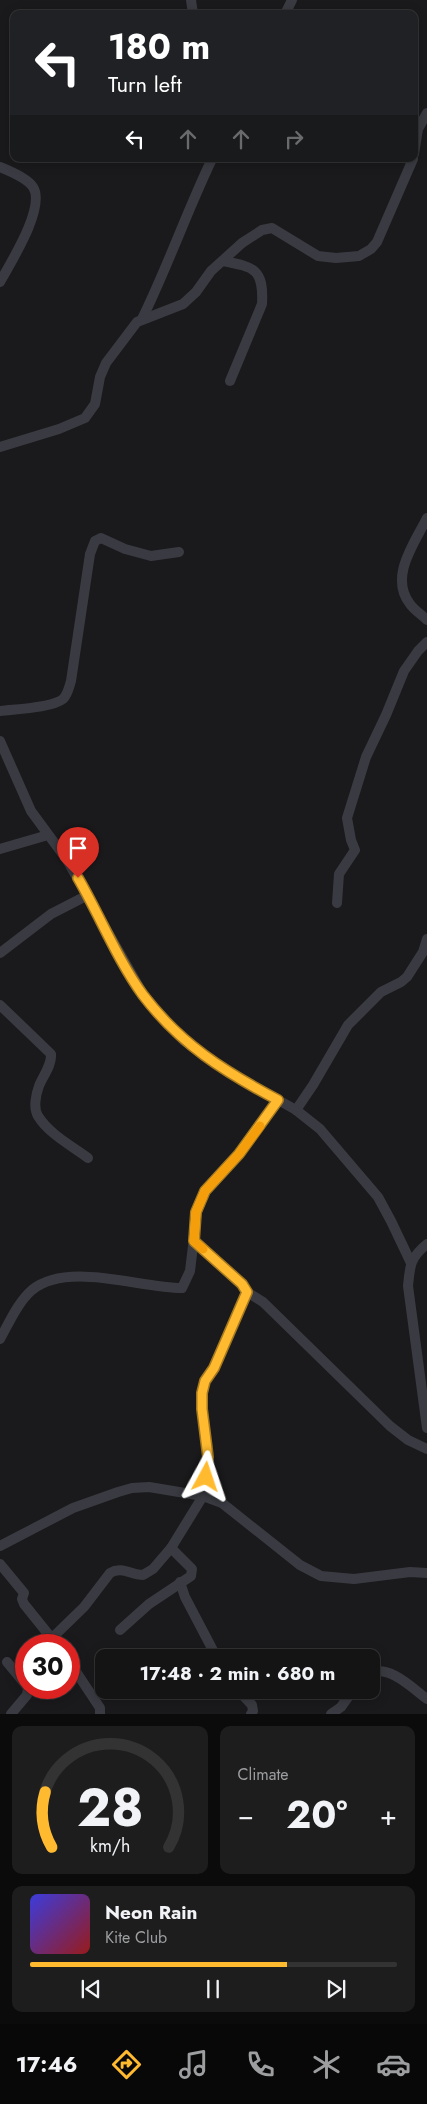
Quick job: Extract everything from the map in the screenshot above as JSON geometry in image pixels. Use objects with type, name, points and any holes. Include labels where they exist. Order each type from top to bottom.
[{"type":"street","points":[[418,129],[427,113]]},
{"type":"street","points":[[142,319],[158,287],[178,234],[211,162]]},
{"type":"street","points":[[0,447],[59,429],[84,418],[94,404],[100,377],[106,363],[131,328],[142,319],[183,304],[196,292],[211,271],[251,236],[262,230],[272,228],[318,256],[336,258],[359,256],[371,249],[377,242],[411,162]]},
{"type":"street","points":[[0,167],[30,183],[34,188],[36,202],[35,212],[28,228],[0,282]]},
{"type":"street","points":[[223,261],[245,266],[259,273],[263,292],[262,304],[230,381]]},
{"type":"street","points":[[427,518],[403,567],[402,587],[409,604],[427,620]]},
{"type":"street","points":[[0,710],[53,703],[62,700],[67,693],[90,554],[95,541],[101,538],[125,549],[151,556],[179,552]]},
{"type":"street","points":[[337,903],[339,874],[356,850],[350,840],[347,818],[366,757],[404,671],[427,642]]},
{"type":"street","points":[[0,740],[31,811],[67,860],[88,895],[127,969],[143,994],[184,1041],[205,1056],[296,1110],[320,1129],[378,1197],[411,1263]]},
{"type":"street","points":[[0,849],[48,835]]},
{"type":"street","points":[[0,953],[51,914],[88,895]]},
{"type":"street","points":[[296,1110],[313,1086],[348,1025],[381,992],[407,977],[423,952],[427,939]]},
{"type":"street","points":[[0,1005],[51,1054],[50,1061],[38,1087],[37,1115],[54,1133],[88,1158]]},
{"type":"street","points":[[0,1339],[26,1296],[39,1285],[54,1279],[100,1277],[153,1286],[182,1288],[190,1271],[196,1212],[205,1191],[239,1154],[278,1100]]},
{"type":"street","points":[[194,1241],[242,1284],[247,1292],[263,1302],[390,1426],[408,1440],[427,1449]]},
{"type":"street","points":[[427,1244],[417,1252],[411,1263],[408,1286],[424,1381],[427,1428]]},
{"type":"street","points":[[61,1634],[110,1573],[116,1570],[138,1575],[148,1574],[171,1548],[203,1496],[208,1457],[202,1409],[203,1387],[234,1324],[247,1292]]},
{"type":"street","points":[[0,1546],[73,1508],[132,1488],[149,1487],[203,1496],[222,1503],[300,1565],[320,1576],[354,1579],[410,1572],[427,1573]]},
{"type":"street","points":[[120,1630],[149,1604],[190,1576],[192,1569],[171,1548]]},
{"type":"street","points":[[0,1564],[21,1588],[24,1593],[22,1599],[24,1604],[48,1634]]},
{"type":"street","points":[[180,1582],[185,1597],[212,1649]]},
{"type":"street","points":[[7,1662],[15,1672]]},
{"type":"street","points":[[380,1671],[387,1672],[427,1699]]},
{"type":"street","points":[[80,1678],[100,1708],[100,1714]]},
{"type":"street","points":[[11,1714],[24,1699]]},
{"type":"street","points":[[246,1699],[253,1708],[251,1714]]},
{"type":"street","points":[[331,1714],[341,1707],[346,1699]]},
{"type":"slow traffic","points":[[203,1249],[194,1241],[196,1212],[200,1201],[205,1191],[239,1154],[260,1126]]},
{"type":"route","points":[[78,878],[127,969],[143,994],[168,1024],[184,1041],[205,1056],[278,1100],[239,1154],[205,1191],[196,1212],[194,1241],[242,1284],[247,1292],[214,1368],[205,1381],[202,1393],[208,1457],[206,1477]]}]
